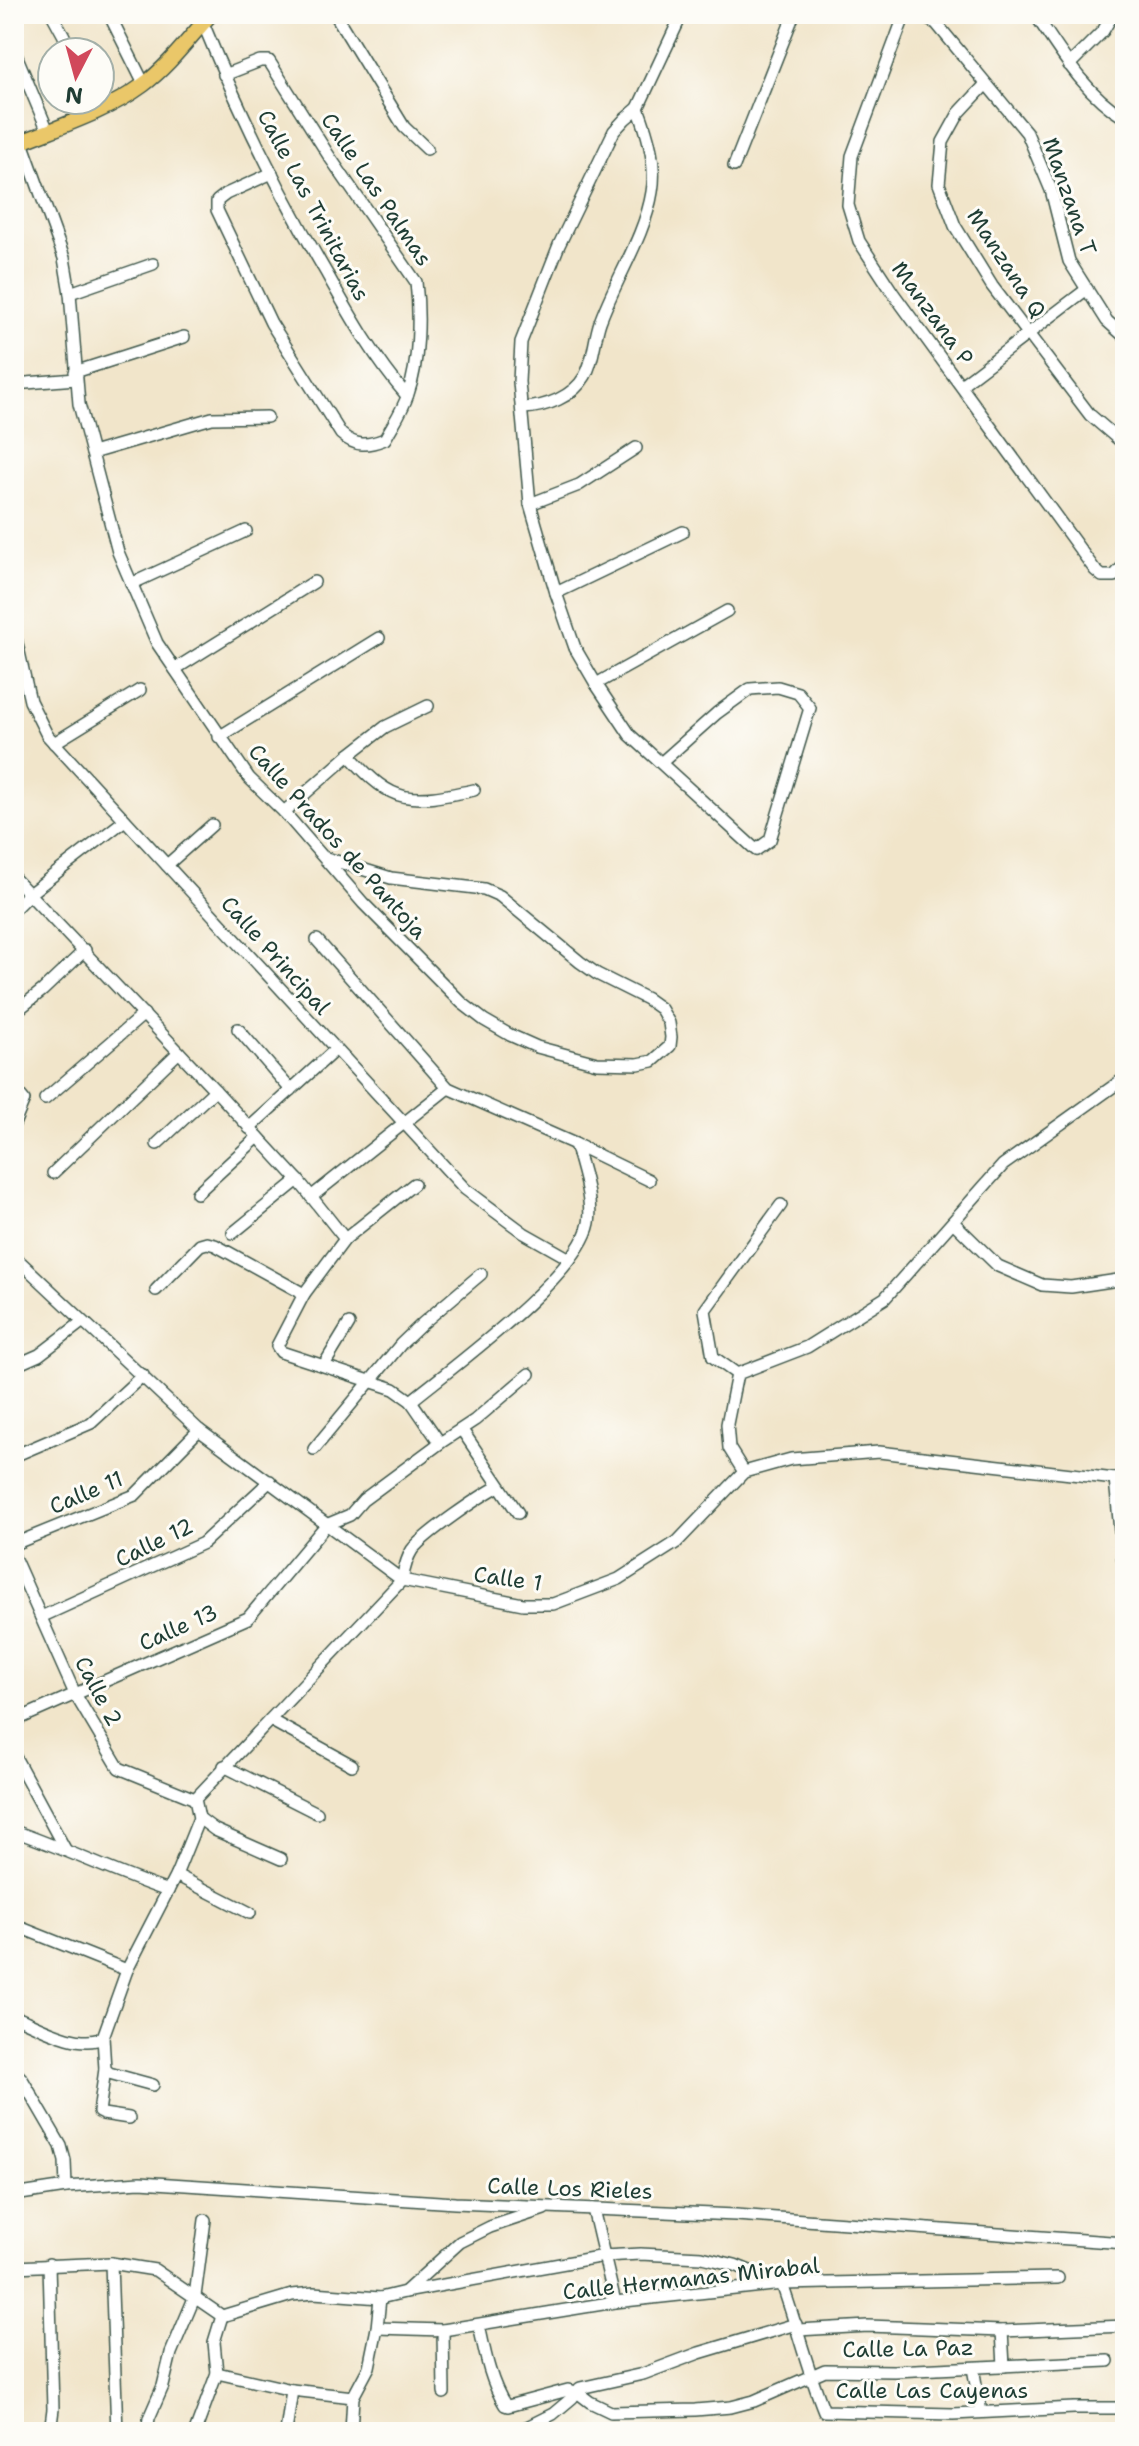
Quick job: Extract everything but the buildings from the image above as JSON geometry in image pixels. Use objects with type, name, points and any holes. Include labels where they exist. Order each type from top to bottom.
[{"type":"main road","points":[[116,100],[144,84],[207,18]]},
{"type":"main road","points":[[18,143],[48,131],[72,116]]},
{"type":"street","points":[[52,14],[64,36]]},
{"type":"street","points":[[109,14],[144,84]]},
{"type":"street","points":[[335,14],[404,127],[427,149]]},
{"type":"street","points":[[662,762],[717,713],[750,689],[778,687],[798,693],[810,708],[770,840],[756,850],[630,735],[575,648],[556,593],[530,504],[519,382],[525,326],[559,245],[614,131],[638,108],[682,14]]},
{"type":"street","points":[[734,166],[794,14]]},
{"type":"street","name":"Manzana P","points":[[905,14],[852,156],[848,205],[859,241],[1095,570],[1102,576],[1114,576],[1125,564]]},
{"type":"street","name":"Manzana T","points":[[916,14],[936,23],[1027,133],[1051,190],[1069,261],[1107,321],[1125,337]]},
{"type":"street","points":[[1035,14],[1089,89],[1111,110],[1125,118]]},
{"type":"street","points":[[1069,65],[1103,31],[1113,14]]},
{"type":"street","name":"Calle Las Trinitarias","points":[[207,18],[224,75],[301,231],[384,369],[407,396]]},
{"type":"street","points":[[14,50],[48,131]]},
{"type":"street","name":"Calle Las Palmas","points":[[224,75],[260,61],[269,61],[329,156],[416,282],[415,367],[407,396]]},
{"type":"street","name":"Manzana Q","points":[[986,84],[959,113],[943,142],[939,184],[955,226],[992,286],[1090,415],[1125,445]]},
{"type":"street","points":[[523,408],[553,402],[570,393],[586,375],[599,324],[641,226],[652,191],[653,161],[638,108]]},
{"type":"street","name":"Calle Prados de Pantoja","points":[[18,143],[64,258],[79,404],[118,552],[157,643],[219,737],[249,778],[284,812],[323,857],[363,903],[462,1003],[510,1035],[537,1047],[597,1063],[638,1064],[653,1061],[670,1046],[669,1023],[661,1009],[588,968],[500,896],[484,889],[391,878],[323,857]]},
{"type":"street","points":[[272,173],[217,201],[217,210],[271,323],[341,434],[351,442],[359,445],[385,439],[407,396]]},
{"type":"street","points":[[70,293],[153,264]]},
{"type":"street","points":[[961,385],[1087,289]]},
{"type":"street","points":[[14,384],[76,375],[184,337]]},
{"type":"street","points":[[92,453],[212,418],[267,417]]},
{"type":"street","points":[[530,504],[579,485],[636,448]]},
{"type":"street","points":[[131,584],[246,531]]},
{"type":"street","points":[[556,593],[683,532]]},
{"type":"street","points":[[175,669],[314,582]]},
{"type":"street","points":[[596,684],[727,611]]},
{"type":"street","name":"Calle Principal","points":[[14,630],[30,701],[54,743],[465,1189],[524,1233],[570,1259]]},
{"type":"street","points":[[219,737],[379,638]]},
{"type":"street","points":[[54,743],[140,690]]},
{"type":"street","points":[[284,812],[385,727],[428,706]]},
{"type":"street","points":[[349,755],[367,776],[398,796],[416,798],[474,790]]},
{"type":"street","points":[[14,909],[125,820]]},
{"type":"street","points":[[167,865],[212,825]]},
{"type":"street","points":[[14,878],[298,1180],[345,1239]]},
{"type":"street","points":[[317,940],[448,1088],[649,1180]]},
{"type":"street","points":[[14,1013],[85,950]]},
{"type":"street","points":[[45,1099],[144,1014]]},
{"type":"street","points":[[238,1029],[291,1090]]},
{"type":"street","points":[[249,1128],[336,1049]]},
{"type":"street","points":[[53,1173],[179,1052]]},
{"type":"street","points":[[737,1374],[807,1347],[885,1298],[1003,1165],[1125,1078]]},
{"type":"street","points":[[14,1088],[24,1100],[14,1124]]},
{"type":"street","points":[[311,1197],[448,1088]]},
{"type":"street","points":[[157,1144],[215,1090]]},
{"type":"street","points":[[197,1193],[258,1137]]},
{"type":"street","points":[[411,1401],[533,1300],[583,1240],[589,1222],[589,1207],[575,1144]]},
{"type":"street","points":[[233,1233],[298,1180]]},
{"type":"street","points":[[414,1184],[345,1239],[304,1294],[277,1346],[278,1350],[394,1389],[411,1401],[440,1443]]},
{"type":"street","points":[[737,1374],[713,1357],[705,1310],[781,1205]]},
{"type":"street","points":[[953,1222],[998,1266],[1042,1285],[1071,1287],[1125,1279]]},
{"type":"street","points":[[156,1290],[200,1245],[207,1243],[304,1294]]},
{"type":"street","name":"Calle 1","points":[[14,1256],[199,1430],[402,1580],[523,1604],[553,1604],[619,1579],[677,1542],[744,1472]]},
{"type":"street","points":[[314,1449],[411,1334],[481,1274]]},
{"type":"street","points":[[14,1366],[39,1355],[82,1322]]},
{"type":"street","points":[[324,1365],[349,1324]]},
{"type":"street","name":"Calle 13","points":[[14,1721],[248,1618],[326,1525],[350,1515],[363,1500],[462,1430],[529,1374]]},
{"type":"street","points":[[737,1374],[727,1424],[729,1448],[744,1472],[791,1459],[879,1452],[1120,1479],[1125,1582]]},
{"type":"street","points":[[14,1456],[91,1423],[143,1375]]},
{"type":"street","name":"Calle 11","points":[[14,1544],[135,1495],[199,1430]]},
{"type":"street","points":[[462,1430],[518,1513]]},
{"type":"street","name":"Calle 12","points":[[41,1617],[203,1543],[270,1481]]},
{"type":"street","points":[[129,2118],[99,2112],[105,2069],[103,2037],[127,1970],[176,1875],[199,1818],[195,1799],[402,1580],[405,1563],[418,1543],[499,1486]]},
{"type":"street","name":"Calle 2","points":[[14,1557],[75,1694],[119,1768],[195,1799]]},
{"type":"street","points":[[270,1720],[352,1765]]},
{"type":"street","points":[[14,1755],[65,1849]]},
{"type":"street","points":[[224,1766],[317,1813]]},
{"type":"street","points":[[199,1818],[215,1830],[281,1859]]},
{"type":"street","points":[[14,1831],[168,1891]]},
{"type":"street","points":[[176,1875],[250,1913]]},
{"type":"street","points":[[14,1925],[127,1970]]},
{"type":"street","points":[[17,2021],[83,2041],[96,2041],[103,2037]]},
{"type":"street","points":[[105,2069],[109,2073],[153,2085]]},
{"type":"street","points":[[14,2071],[22,2079],[61,2146],[66,2187]]},
{"type":"street","name":"Calle Los Rieles","points":[[14,2195],[66,2187],[140,2182],[736,2215],[1125,2243]]},
{"type":"street","points":[[405,2292],[460,2242],[490,2227],[550,2207]]},
{"type":"street","points":[[593,2209],[615,2302]]},
{"type":"street","points":[[147,2432],[171,2353],[195,2296],[205,2220]]},
{"type":"street","points":[[195,2432],[217,2373],[214,2342],[222,2316],[292,2295],[314,2293],[380,2298],[604,2256],[668,2254],[702,2257],[735,2265],[782,2284]]},
{"type":"street","points":[[111,2263],[117,2432]]},
{"type":"street","points":[[14,2267],[111,2263],[155,2270],[222,2316]]},
{"type":"street","points":[[49,2264],[53,2409],[50,2432]]},
{"type":"street","name":"Calle Hermanas Mirabal","points":[[377,2328],[443,2330],[615,2302],[782,2284],[1058,2278]]},
{"type":"street","name":"Calle Las Cayenas","points":[[782,2284],[810,2377],[824,2411],[981,2412],[1125,2408]]},
{"type":"street","points":[[351,2432],[353,2397],[369,2367],[380,2298]]},
{"type":"street","points":[[479,2325],[489,2371],[505,2405],[513,2406],[568,2390],[577,2392]]},
{"type":"street","points":[[508,2432],[527,2427],[553,2414],[580,2388],[643,2374],[699,2353],[797,2327],[1002,2331],[1125,2326]]},
{"type":"street","points":[[443,2330],[444,2393]]},
{"type":"street","points":[[1002,2331],[1004,2366]]},
{"type":"street","name":"Calle La Paz","points":[[577,2392],[611,2412],[695,2410],[731,2407],[754,2401],[817,2372],[834,2369],[894,2371],[1108,2361]]},
{"type":"street","points":[[973,2368],[981,2412]]},
{"type":"street","points":[[217,2373],[292,2390],[353,2397]]},
{"type":"street","points":[[286,2432],[292,2390]]}]
